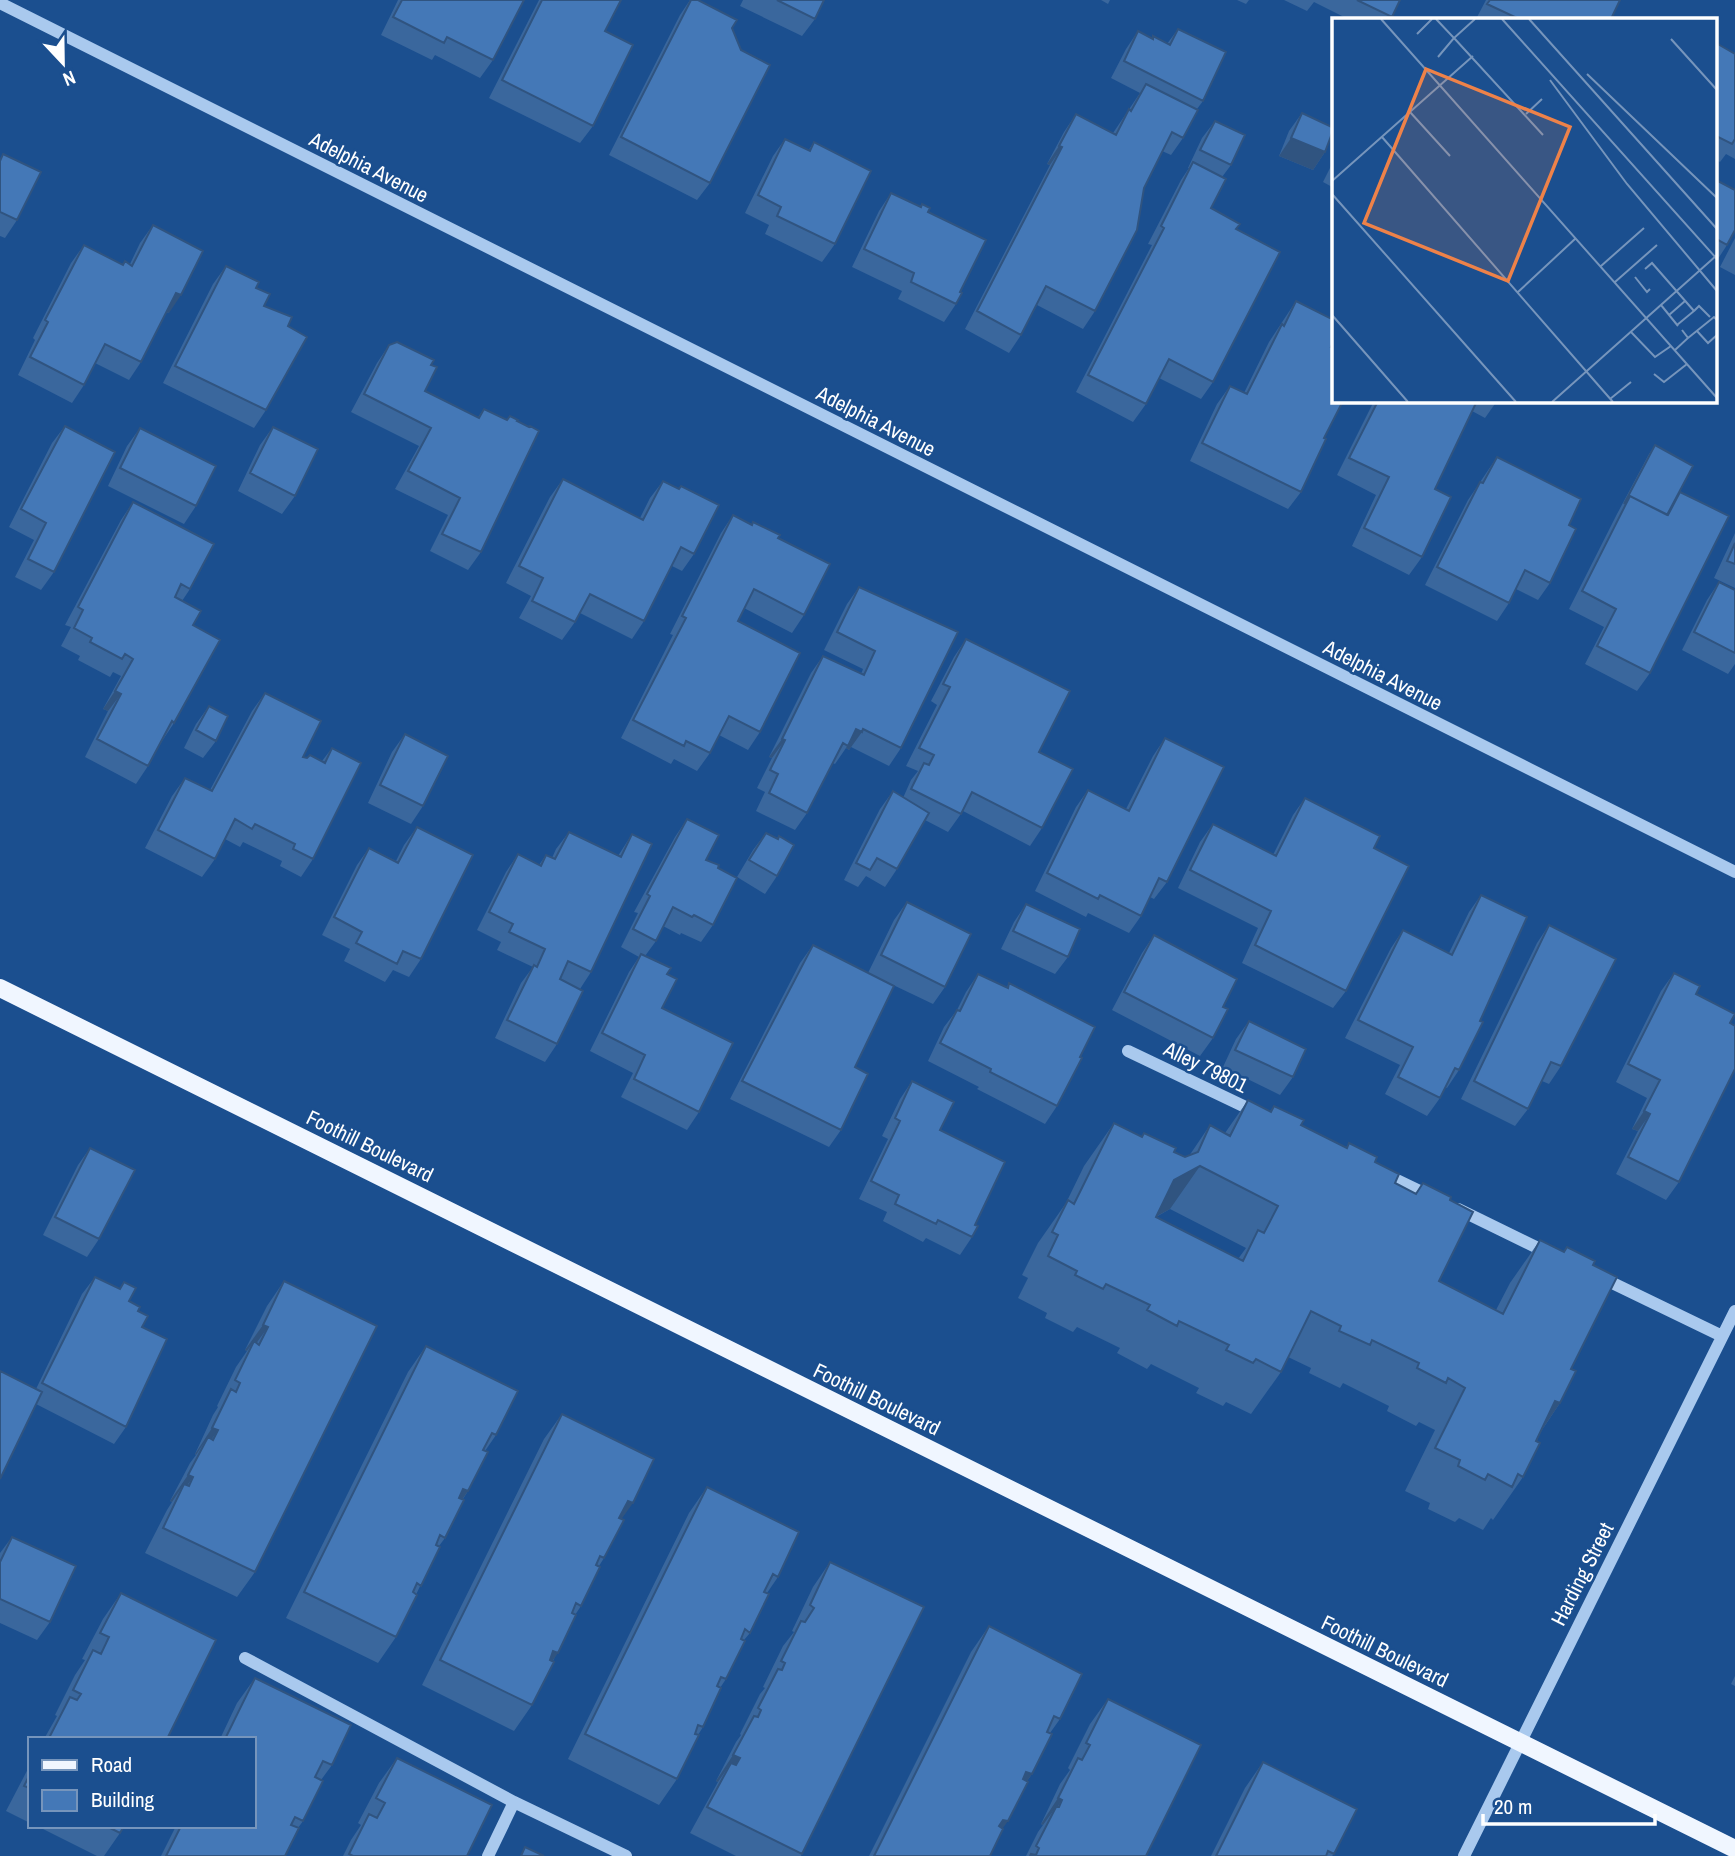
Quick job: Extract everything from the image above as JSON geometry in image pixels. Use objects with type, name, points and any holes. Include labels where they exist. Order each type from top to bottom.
[{"type":"main road","name":"Foothill Boulevard","points":[[0,988],[1735,1849]]},
{"type":"street","name":"Adelphia Avenue","points":[[0,3],[1735,872]]},
{"type":"street","name":"Alley 79801","points":[[1128,1051],[1264,1116]]},
{"type":"street","points":[[1376,1170],[1561,1259]]},
{"type":"street","points":[[1586,1271],[1722,1336]]},
{"type":"street","name":"Harding Street","points":[[1464,1856],[1735,1311]]},
{"type":"street","points":[[245,1658],[514,1801],[626,1856]]},
{"type":"street","points":[[488,1856],[514,1801]]},
{"type":"building","points":[[402,0],[524,0],[493,60],[447,37],[444,43],[393,17]]},
{"type":"building","points":[[542,0],[621,0],[605,31],[633,45],[593,126],[502,80]]},
{"type":"building","points":[[691,0],[698,0],[737,20],[732,28],[741,50],[770,65],[710,183],[621,137]]},
{"type":"building","points":[[777,0],[824,0],[815,19]]},
{"type":"building","points":[[1357,0],[1400,0],[1392,17]]},
{"type":"building","points":[[1490,0],[1620,0],[1611,18],[1517,18],[1487,4]]},
{"type":"building","points":[[1178,29],[1226,52],[1203,101],[1124,61],[1138,31],[1170,45]]},
{"type":"building","points":[[1718,44],[1735,54],[1735,139],[1732,144],[1718,137]]},
{"type":"building","points":[[1146,84],[1198,110],[1183,138],[1172,132],[1144,188],[1137,230],[1095,311],[1046,286],[1021,335],[977,311],[1062,147],[1059,146],[1076,114],[1116,135]]},
{"type":"building","points":[[1302,113],[1332,127],[1325,152],[1291,138]]},
{"type":"building","points":[[1215,121],[1245,135],[1231,165],[1200,150]]},
{"type":"building","points":[[785,139],[810,151],[814,142],[871,171],[835,244],[777,216],[781,207],[758,195]]},
{"type":"building","points":[[3,154],[41,172],[17,220],[0,212],[0,161]]},
{"type":"building","points":[[1193,162],[1226,179],[1211,208],[1240,224],[1236,229],[1280,252],[1213,382],[1169,359],[1146,404],[1088,375],[1164,228],[1161,226]]},
{"type":"building","points":[[1718,181],[1735,190],[1735,230],[1727,245],[1718,240]]},
{"type":"building","points":[[891,193],[921,207],[922,204],[930,208],[928,212],[986,240],[956,304],[911,282],[914,273],[864,249]]},
{"type":"building","points":[[153,225],[203,251],[181,295],[176,293],[141,362],[105,344],[84,385],[30,357],[48,322],[45,320],[84,245],[123,265],[125,261],[132,266]]},
{"type":"building","points":[[226,266],[259,282],[256,288],[270,294],[264,306],[292,317],[288,326],[307,337],[266,410],[175,366]]},
{"type":"building","points":[[1296,301],[1332,319],[1332,402],[1342,402],[1301,492],[1202,443],[1230,386],[1247,394],[1282,324],[1284,326]]},
{"type":"building","points":[[397,342],[434,360],[431,365],[437,367],[425,391],[479,418],[484,409],[507,420],[510,416],[539,431],[481,552],[442,534],[460,498],[408,471],[431,428],[364,394],[389,345]]},
{"type":"building","points":[[1377,402],[1477,402],[1435,489],[1451,497],[1422,557],[1364,528],[1389,477],[1349,458]]},
{"type":"building","points":[[65,426],[115,452],[54,572],[28,559],[46,523],[21,509]]},
{"type":"building","points":[[273,427],[318,449],[295,496],[250,473]]},
{"type":"building","points":[[140,428],[216,466],[196,506],[120,468]]},
{"type":"building","points":[[1655,445],[1693,466],[1667,515],[1630,496],[1624,504]]},
{"type":"building","points":[[1497,457],[1581,499],[1569,525],[1576,529],[1550,583],[1525,570],[1509,603],[1437,567],[1480,482],[1483,483]]},
{"type":"building","points":[[563,479],[643,520],[663,481],[679,489],[681,486],[719,505],[694,554],[681,547],[644,621],[590,594],[575,622],[532,601],[543,578],[519,566]]},
{"type":"building","points":[[1680,492],[1729,516],[1650,673],[1597,646],[1616,609],[1582,591],[1630,496],[1668,515]]},
{"type":"building","points":[[133,502],[214,544],[190,589],[181,584],[175,597],[201,611],[193,625],[220,640],[148,766],[97,739],[121,694],[115,691],[133,659],[125,654],[122,659],[90,642],[92,638],[74,628],[83,610],[78,607]]},
{"type":"building","points":[[733,515],[780,535],[778,538],[830,564],[804,615],[754,589],[738,621],[800,653],[760,732],[729,716],[710,753],[686,741],[684,746],[633,720],[686,618],[682,616]]},
{"type":"building","points":[[1735,543],[1735,564],[1727,561]]},
{"type":"building","points":[[1719,582],[1735,590],[1735,653],[1694,632]]},
{"type":"building","points":[[859,587],[958,632],[901,748],[863,729],[862,732],[856,729],[848,746],[843,743],[807,813],[769,793],[778,774],[770,770],[785,740],[782,739],[823,656],[864,675],[875,651],[837,632]]},
{"type":"building","points":[[966,639],[1070,691],[1039,752],[1073,769],[1042,828],[972,792],[961,814],[911,789],[924,763],[929,765],[934,755],[919,748],[950,687],[943,684]]},
{"type":"building","points":[[265,693],[321,721],[303,757],[310,755],[325,763],[332,748],[361,763],[313,859],[293,849],[295,844],[255,824],[252,829],[235,819],[215,859],[158,830],[185,778],[212,791]]},
{"type":"building","points":[[209,706],[228,716],[216,741],[196,730]]},
{"type":"building","points":[[405,734],[448,756],[423,806],[380,785]]},
{"type":"building","points":[[1165,738],[1224,767],[1167,882],[1159,878],[1141,916],[1100,895],[1098,899],[1047,873],[1088,790],[1129,811]]},
{"type":"building","points":[[893,791],[929,813],[897,869],[877,858],[870,870],[856,863]]},
{"type":"building","points":[[1305,798],[1380,836],[1374,848],[1409,866],[1346,991],[1255,945],[1271,911],[1190,870],[1213,824],[1276,856]]},
{"type":"building","points":[[687,819],[719,835],[706,860],[719,865],[718,868],[737,878],[713,925],[673,907],[656,941],[633,929],[650,896],[647,894]]},
{"type":"building","points":[[417,827],[473,855],[421,959],[403,951],[397,964],[356,943],[362,932],[334,917],[369,848],[398,863]]},
{"type":"building","points":[[569,832],[621,857],[632,834],[652,844],[591,972],[568,961],[560,979],[583,991],[557,1044],[507,1020],[534,965],[537,967],[545,949],[509,932],[513,924],[489,912],[518,854],[541,866],[546,855],[555,859]]},
{"type":"building","points":[[766,833],[778,839],[779,836],[794,845],[777,876],[749,860]]},
{"type":"building","points":[[1481,895],[1527,917],[1480,1021],[1483,1022],[1459,1070],[1455,1068],[1440,1098],[1398,1077],[1413,1047],[1358,1020],[1403,930],[1452,955]]},
{"type":"building","points":[[907,902],[971,934],[945,987],[881,955]]},
{"type":"building","points":[[1026,904],[1080,929],[1068,957],[1013,931]]},
{"type":"building","points":[[1549,925],[1616,959],[1561,1066],[1551,1062],[1528,1109],[1474,1081]]},
{"type":"building","points":[[1154,935],[1237,979],[1223,1007],[1228,1009],[1213,1038],[1124,992]]},
{"type":"building","points":[[813,945],[894,986],[855,1067],[868,1074],[841,1130],[742,1081]]},
{"type":"building","points":[[641,954],[671,968],[667,974],[677,979],[662,1008],[733,1043],[699,1112],[634,1079],[645,1055],[602,1033]]},
{"type":"building","points":[[1674,973],[1700,986],[1696,994],[1735,1014],[1730,1023],[1735,1026],[1735,1069],[1679,1182],[1628,1157],[1650,1114],[1644,1111],[1660,1080],[1628,1064]]},
{"type":"building","points":[[978,974],[1008,988],[1009,983],[1095,1027],[1057,1106],[940,1043]]},
{"type":"building","points":[[1249,1021],[1306,1049],[1293,1077],[1235,1050]]},
{"type":"building","points":[[912,1081],[954,1102],[940,1130],[1005,1162],[972,1237],[938,1220],[936,1224],[895,1204],[899,1195],[871,1181],[900,1121],[895,1118]]},
{"type":"building","points":[[1248,1100],[1271,1112],[1274,1106],[1304,1120],[1301,1125],[1347,1148],[1349,1143],[1377,1157],[1375,1162],[1399,1174],[1395,1183],[1416,1194],[1423,1183],[1451,1197],[1450,1200],[1473,1212],[1439,1281],[1503,1314],[1540,1240],[1564,1252],[1567,1247],[1595,1261],[1593,1265],[1617,1277],[1571,1369],[1576,1371],[1560,1403],[1555,1401],[1536,1441],[1540,1443],[1523,1477],[1518,1474],[1512,1487],[1488,1474],[1485,1480],[1458,1466],[1460,1460],[1435,1448],[1465,1388],[1448,1378],[1446,1383],[1417,1368],[1419,1363],[1372,1340],[1370,1345],[1339,1331],[1341,1326],[1311,1311],[1281,1372],[1256,1359],[1253,1363],[1226,1350],[1229,1345],[1179,1321],[1177,1326],[1147,1310],[1150,1305],[1106,1284],[1103,1289],[1075,1275],[1077,1271],[1048,1256],[1058,1235],[1052,1232],[1068,1200],[1074,1204],[1114,1123],[1142,1137],[1144,1133],[1176,1148],[1174,1152],[1185,1157],[1198,1152],[1210,1125],[1230,1136]],"holes":[[[1200,1166],[1278,1206],[1264,1233],[1258,1230],[1243,1261],[1156,1217],[1174,1180]]]},
{"type":"building","points":[[90,1148],[135,1170],[99,1239],[55,1217]]},
{"type":"building","points":[[95,1277],[120,1289],[124,1282],[136,1288],[129,1301],[140,1307],[138,1311],[148,1316],[142,1327],[167,1339],[126,1427],[42,1383]]},
{"type":"building","points":[[284,1281],[377,1326],[255,1572],[163,1528],[184,1484],[189,1486],[193,1477],[188,1475],[208,1437],[213,1440],[218,1430],[212,1428],[231,1389],[236,1392],[240,1383],[235,1380],[254,1341],[259,1345],[268,1327],[263,1325]]},
{"type":"building","points":[[426,1346],[518,1391],[496,1435],[492,1433],[483,1450],[488,1452],[468,1491],[463,1489],[459,1498],[464,1500],[445,1538],[440,1535],[436,1545],[440,1547],[421,1586],[417,1583],[413,1592],[417,1595],[396,1637],[304,1592]]},
{"type":"building","points":[[0,1371],[42,1392],[0,1479]]},
{"type":"building","points":[[562,1414],[654,1459],[633,1503],[628,1501],[619,1518],[624,1520],[604,1558],[600,1556],[596,1565],[600,1567],[581,1606],[576,1603],[572,1613],[576,1615],[558,1653],[553,1651],[550,1660],[554,1662],[532,1705],[440,1660]]},
{"type":"building","points":[[707,1487],[799,1532],[778,1577],[773,1574],[764,1592],[769,1594],[750,1633],[745,1629],[741,1639],[745,1641],[726,1679],[721,1677],[717,1686],[721,1688],[703,1727],[698,1725],[695,1734],[699,1735],[677,1779],[585,1734]]},
{"type":"building","points":[[12,1537],[76,1566],[50,1622],[0,1599],[0,1562]]},
{"type":"building","points":[[830,1562],[924,1607],[802,1854],[707,1807],[731,1763],[736,1765],[740,1758],[733,1755],[754,1716],[758,1717],[761,1710],[758,1708],[778,1669],[782,1670],[785,1663],[781,1661],[801,1621],[805,1622],[814,1608],[810,1605]]},
{"type":"building","points":[[121,1593],[216,1640],[168,1737],[50,1736],[70,1697],[77,1700],[81,1694],[73,1690],[93,1650],[101,1654],[109,1637],[100,1633]]},
{"type":"building","points":[[989,1626],[1082,1674],[1060,1719],[1054,1716],[1047,1732],[1052,1734],[1032,1774],[1026,1772],[1023,1779],[1028,1782],[1008,1821],[1003,1820],[999,1826],[1003,1829],[990,1856],[874,1856]]},
{"type":"building","points":[[255,1678],[351,1725],[332,1765],[323,1761],[315,1777],[323,1781],[303,1821],[295,1817],[291,1825],[299,1828],[285,1856],[166,1856],[180,1828],[256,1828],[256,1737],[226,1737]]},
{"type":"building","points":[[1108,1699],[1201,1745],[1146,1856],[1030,1856],[1036,1855],[1039,1848],[1036,1846],[1062,1800],[1058,1798],[1078,1758],[1082,1760],[1090,1745],[1086,1743]]},
{"type":"building","points":[[397,1758],[492,1805],[467,1856],[349,1854],[369,1814],[377,1818],[385,1803],[376,1798]]},
{"type":"building","points":[[1263,1762],[1357,1809],[1334,1854],[1328,1851],[1326,1856],[1216,1856]]},
{"type":"building","points":[[110,1828],[123,1828],[120,1833]]},
{"type":"building","points":[[525,1847],[544,1856],[521,1856]]}]
